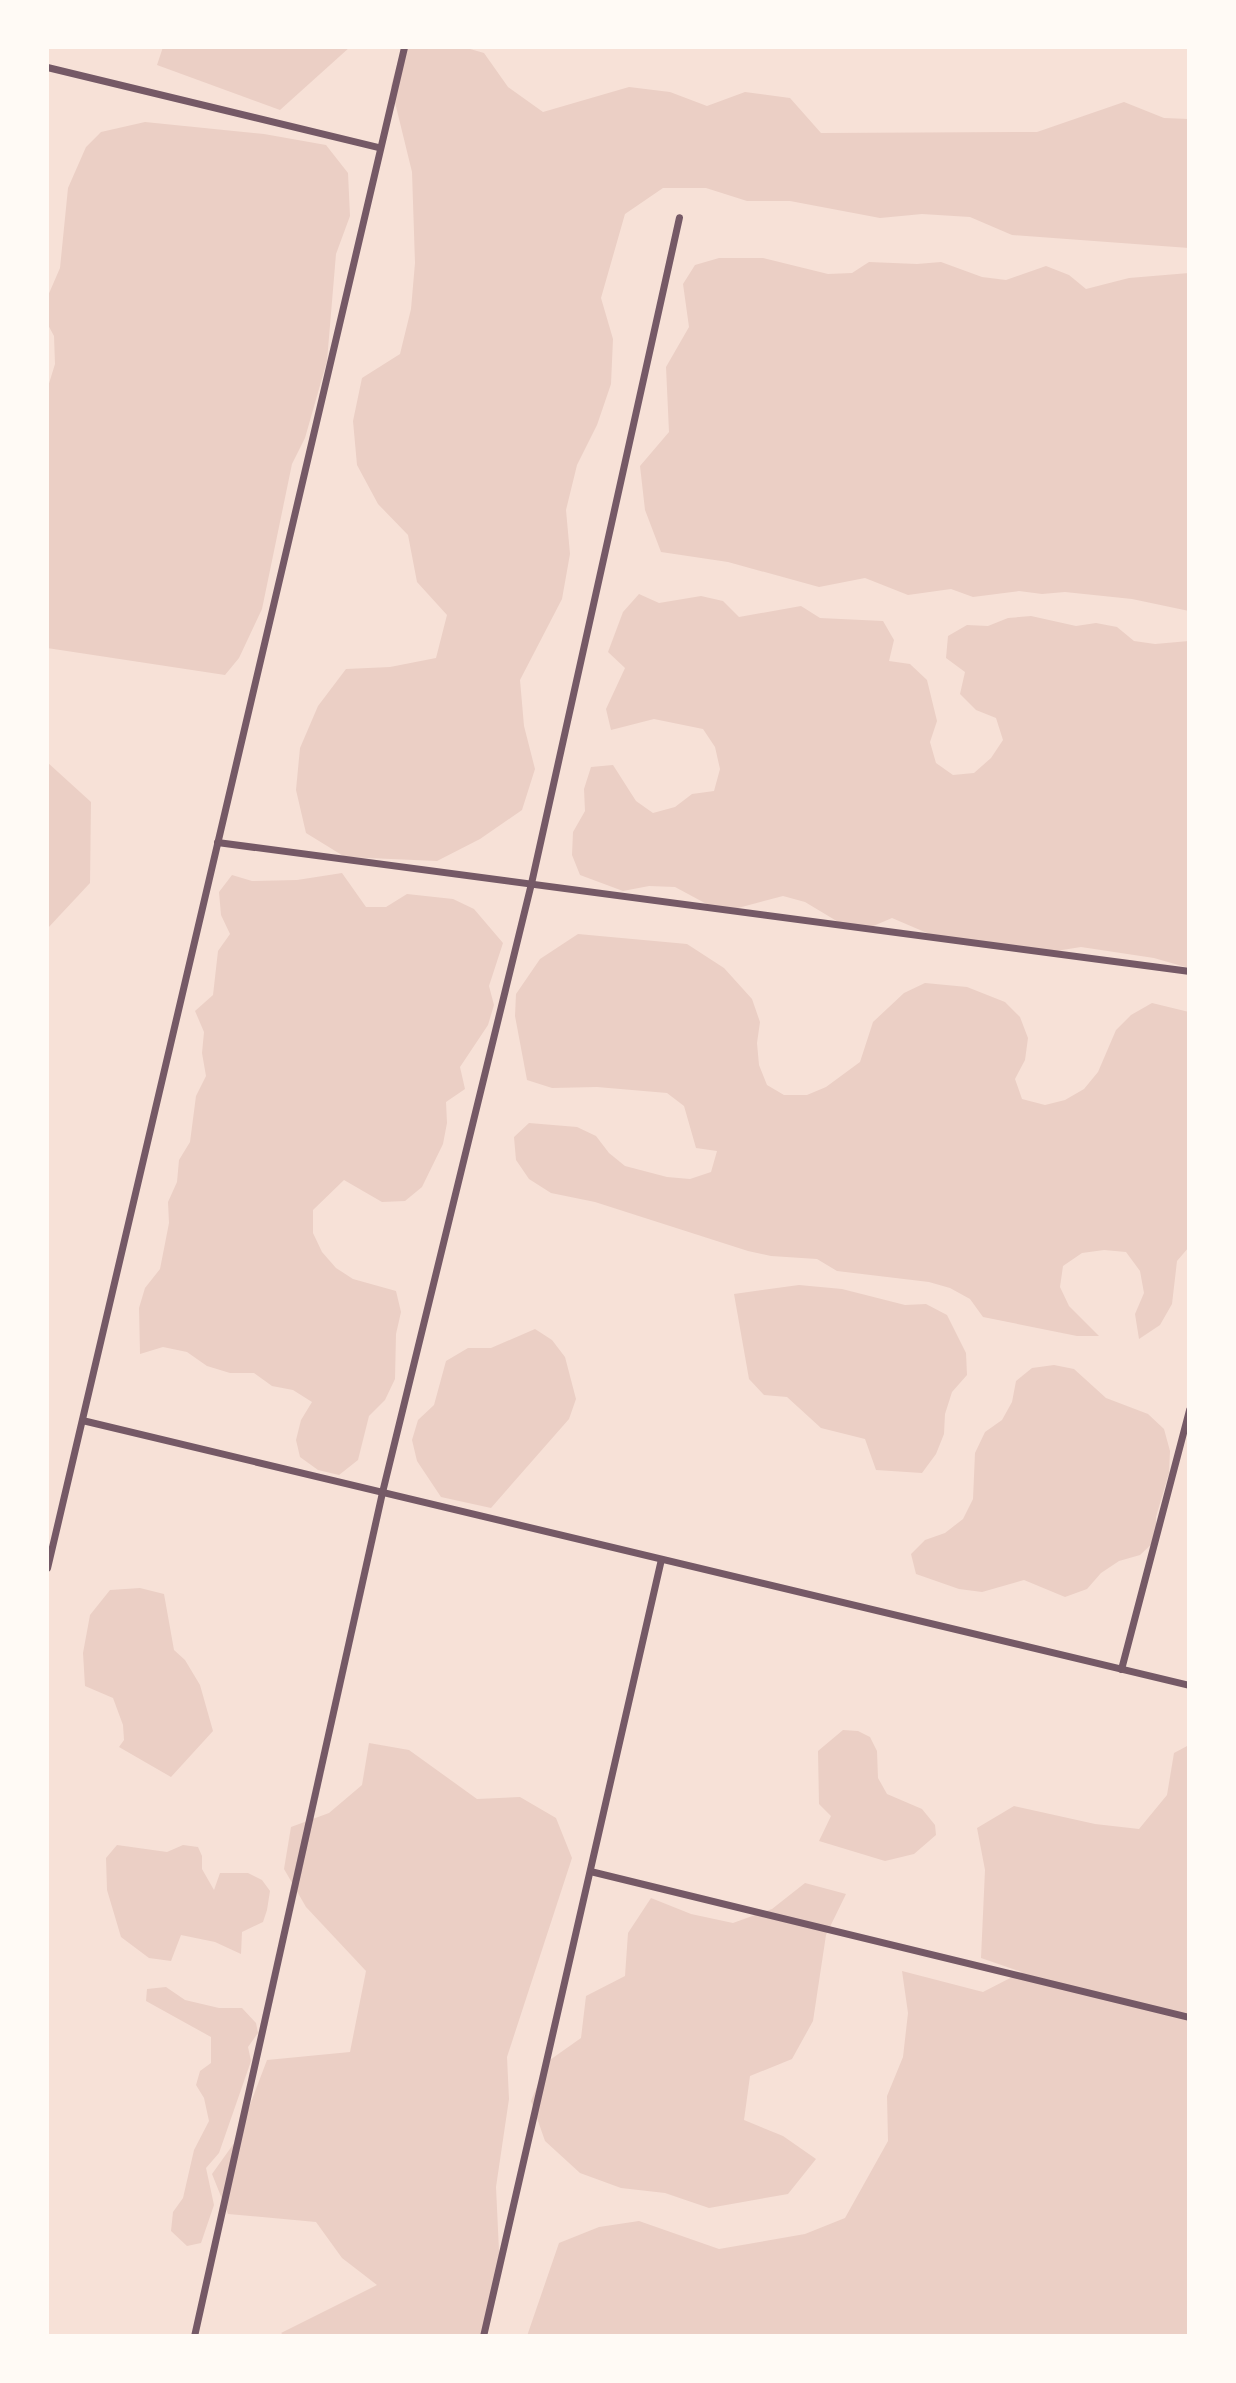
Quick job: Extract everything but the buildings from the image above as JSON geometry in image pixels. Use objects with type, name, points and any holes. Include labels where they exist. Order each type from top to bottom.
[{"type":"street","points":[[47,1568],[378,147],[404,47]]},
{"type":"street","points":[[47,67],[378,147]]},
{"type":"street","points":[[194,2336],[382,1492],[531,883],[679,217]]},
{"type":"street","points":[[217,842],[1189,971]]},
{"type":"street","points":[[1121,1668],[1189,1409]]},
{"type":"street","points":[[82,1420],[1189,1685]]},
{"type":"street","points":[[483,2336],[661,1559]]},
{"type":"street","points":[[590,1871],[1189,2017]]},
{"type":"shaded area","points":[[163,47],[350,47],[280,110],[157,65]]},
{"type":"shaded area","points":[[402,47],[463,47],[484,53],[508,87],[543,112],[629,87],[670,92],[707,106],[745,92],[790,98],[821,133],[1037,132],[1124,102],[1164,118],[1189,119],[1189,248],[1012,235],[970,217],[922,214],[880,218],[790,201],[747,201],[706,188],[663,188],[625,214],[601,298],[613,339],[611,384],[597,425],[577,465],[566,510],[570,554],[562,599],[520,680],[524,726],[535,769],[522,810],[480,839],[437,861],[345,857],[306,833],[296,790],[300,748],[318,706],[346,669],[390,667],[436,658],[447,615],[417,582],[408,535],[378,504],[357,465],[353,421],[362,378],[400,354],[411,309],[415,263],[412,172],[391,86]]},
{"type":"shaded area","points":[[145,122],[264,134],[326,145],[348,173],[350,216],[336,254],[327,361],[305,438],[292,464],[262,609],[239,658],[225,675],[47,648],[47,390],[55,364],[54,336],[47,323],[47,298],[60,268],[68,188],[86,147],[101,132]]},
{"type":"shaded area","points":[[719,258],[763,258],[828,274],[852,273],[869,262],[941,262],[982,277],[1006,280],[1046,266],[1069,275],[1086,289],[1129,278],[1189,273],[1189,611],[1132,599],[1065,592],[1042,594],[1019,591],[973,597],[951,589],[908,595],[865,578],[819,587],[728,562],[661,552],[645,510],[640,466],[669,432],[666,367],[689,327],[683,284],[695,265]]},
{"type":"shaded area","points":[[639,594],[659,603],[701,596],[723,601],[739,617],[801,606],[820,618],[883,621],[894,640],[889,661],[910,664],[927,680],[937,721],[930,742],[936,763],[953,775],[974,773],[991,758],[1003,740],[996,718],[976,710],[960,694],[965,672],[946,658],[948,636],[967,625],[988,626],[1008,618],[1031,616],[1076,626],[1096,623],[1117,627],[1134,641],[1155,644],[1189,641],[1189,968],[1154,958],[1081,947],[1037,954],[970,946],[948,942],[892,918],[871,927],[845,926],[805,902],[783,896],[738,908],[716,909],[675,887],[649,886],[623,891],[580,875],[572,855],[573,832],[585,811],[584,789],[591,767],[613,765],[636,801],[653,813],[675,807],[692,794],[714,791],[720,769],[715,747],[703,729],[654,719],[611,730],[606,709],[625,668],[608,652],[623,612]]},
{"type":"shaded area","points":[[47,762],[91,802],[90,883],[47,929]]},
{"type":"shaded area","points":[[342,873],[366,907],[386,907],[407,894],[453,899],[474,909],[503,943],[489,986],[494,1005],[488,1025],[460,1067],[465,1089],[446,1102],[447,1123],[443,1144],[422,1187],[405,1201],[382,1202],[344,1180],[313,1210],[313,1233],[322,1252],[336,1268],[353,1279],[396,1291],[401,1312],[396,1334],[395,1379],[385,1400],[369,1416],[358,1460],[339,1475],[318,1470],[300,1457],[296,1440],[301,1420],[312,1402],[293,1390],[272,1386],[254,1373],[230,1373],[207,1366],[187,1352],[163,1347],[140,1354],[139,1308],[145,1288],[160,1269],[169,1223],[168,1202],[177,1182],[179,1160],[190,1142],[196,1096],[206,1076],[202,1053],[204,1032],[195,1011],[213,995],[218,951],[230,934],[221,915],[219,892],[232,875],[252,881],[297,880]]},
{"type":"shaded area","points":[[578,934],[687,944],[724,968],[752,999],[760,1022],[757,1043],[759,1065],[767,1085],[784,1095],[807,1095],[826,1087],[860,1062],[873,1022],[904,993],[925,983],[967,987],[1005,1002],[1020,1017],[1028,1038],[1025,1060],[1015,1079],[1022,1099],[1045,1105],[1065,1100],[1084,1089],[1098,1072],[1116,1030],[1131,1015],[1152,1003],[1189,1012],[1189,1247],[1177,1261],[1172,1304],[1160,1325],[1139,1339],[1135,1314],[1144,1293],[1140,1271],[1126,1252],[1104,1250],[1082,1253],[1063,1266],[1060,1287],[1069,1306],[1099,1336],[1077,1336],[983,1317],[970,1299],[950,1288],[929,1282],[837,1271],[817,1259],[771,1256],[748,1251],[595,1202],[551,1193],[529,1179],[516,1160],[514,1137],[529,1123],[577,1127],[596,1136],[609,1153],[625,1166],[667,1177],[690,1179],[711,1172],[717,1151],[696,1148],[684,1106],[667,1093],[597,1087],[552,1088],[527,1080],[515,1016],[516,994],[540,959]]},
{"type":"shaded area","points":[[799,1285],[842,1289],[905,1305],[926,1304],[947,1315],[966,1353],[967,1375],[952,1392],[945,1414],[944,1434],[936,1454],[922,1473],[876,1470],[865,1439],[821,1428],[787,1397],[764,1395],[749,1379],[734,1294]]},
{"type":"shaded area","points":[[535,1329],[552,1340],[565,1357],[576,1399],[569,1419],[491,1508],[441,1497],[417,1461],[412,1440],[418,1420],[434,1405],[446,1361],[468,1348],[491,1348]]},
{"type":"shaded area","points":[[1054,1365],[1074,1369],[1106,1398],[1148,1414],[1164,1429],[1170,1451],[1169,1473],[1156,1517],[1156,1540],[1140,1555],[1119,1561],[1101,1573],[1087,1589],[1065,1597],[1024,1580],[982,1592],[959,1589],[916,1574],[911,1554],[925,1540],[945,1533],[963,1519],[973,1499],[975,1453],[985,1432],[1002,1420],[1012,1402],[1016,1381],[1032,1368]]},
{"type":"shaded area","points":[[140,1588],[164,1594],[174,1650],[185,1660],[200,1685],[213,1731],[171,1777],[119,1747],[124,1740],[123,1725],[113,1698],[85,1686],[83,1653],[90,1615],[110,1590]]},
{"type":"shaded area","points":[[843,1730],[858,1731],[870,1737],[877,1751],[878,1778],[887,1794],[922,1809],[935,1825],[936,1835],[914,1854],[885,1861],[819,1841],[831,1816],[819,1804],[818,1751]]},
{"type":"shaded area","points":[[369,1743],[409,1750],[477,1799],[520,1797],[556,1818],[572,1858],[507,2057],[509,2099],[496,2187],[500,2272],[483,2336],[285,2336],[281,2333],[377,2285],[342,2258],[316,2222],[228,2214],[212,2174],[237,2139],[267,2060],[350,2052],[366,1971],[306,1907],[284,1869],[291,1827],[329,1813],[362,1785]]},
{"type":"shaded area","points":[[1189,1745],[1189,2336],[527,2336],[559,2243],[599,2227],[639,2221],[719,2249],[805,2234],[845,2218],[888,2141],[887,2096],[903,2057],[908,2013],[902,1971],[983,1992],[1022,1972],[981,1958],[985,1870],[977,1828],[1014,1806],[1095,1824],[1139,1829],[1167,1795],[1174,1753]]},
{"type":"shaded area","points":[[117,1845],[167,1852],[183,1845],[198,1847],[202,1856],[202,1869],[214,1890],[220,1873],[248,1873],[262,1880],[270,1891],[267,1910],[263,1922],[242,1932],[241,1954],[215,1942],[181,1935],[171,1961],[149,1958],[121,1937],[107,1890],[106,1858]]},
{"type":"shaded area","points":[[805,1883],[846,1894],[826,1935],[813,2021],[792,2059],[750,2076],[744,2120],[783,2136],[816,2159],[788,2194],[709,2208],[665,2193],[621,2188],[580,2173],[545,2141],[531,2101],[547,2062],[581,2038],[586,1996],[625,1976],[628,1933],[651,1898],[691,1914],[733,1923],[772,1909]]},
{"type":"shaded area","points":[[166,1987],[185,2000],[219,2008],[242,2008],[256,2023],[258,2033],[248,2047],[251,2061],[219,2153],[206,2168],[214,2205],[201,2243],[187,2246],[171,2231],[173,2212],[183,2198],[194,2150],[209,2121],[204,2098],[196,2085],[200,2071],[211,2063],[211,2037],[146,2001],[147,1989]]}]
